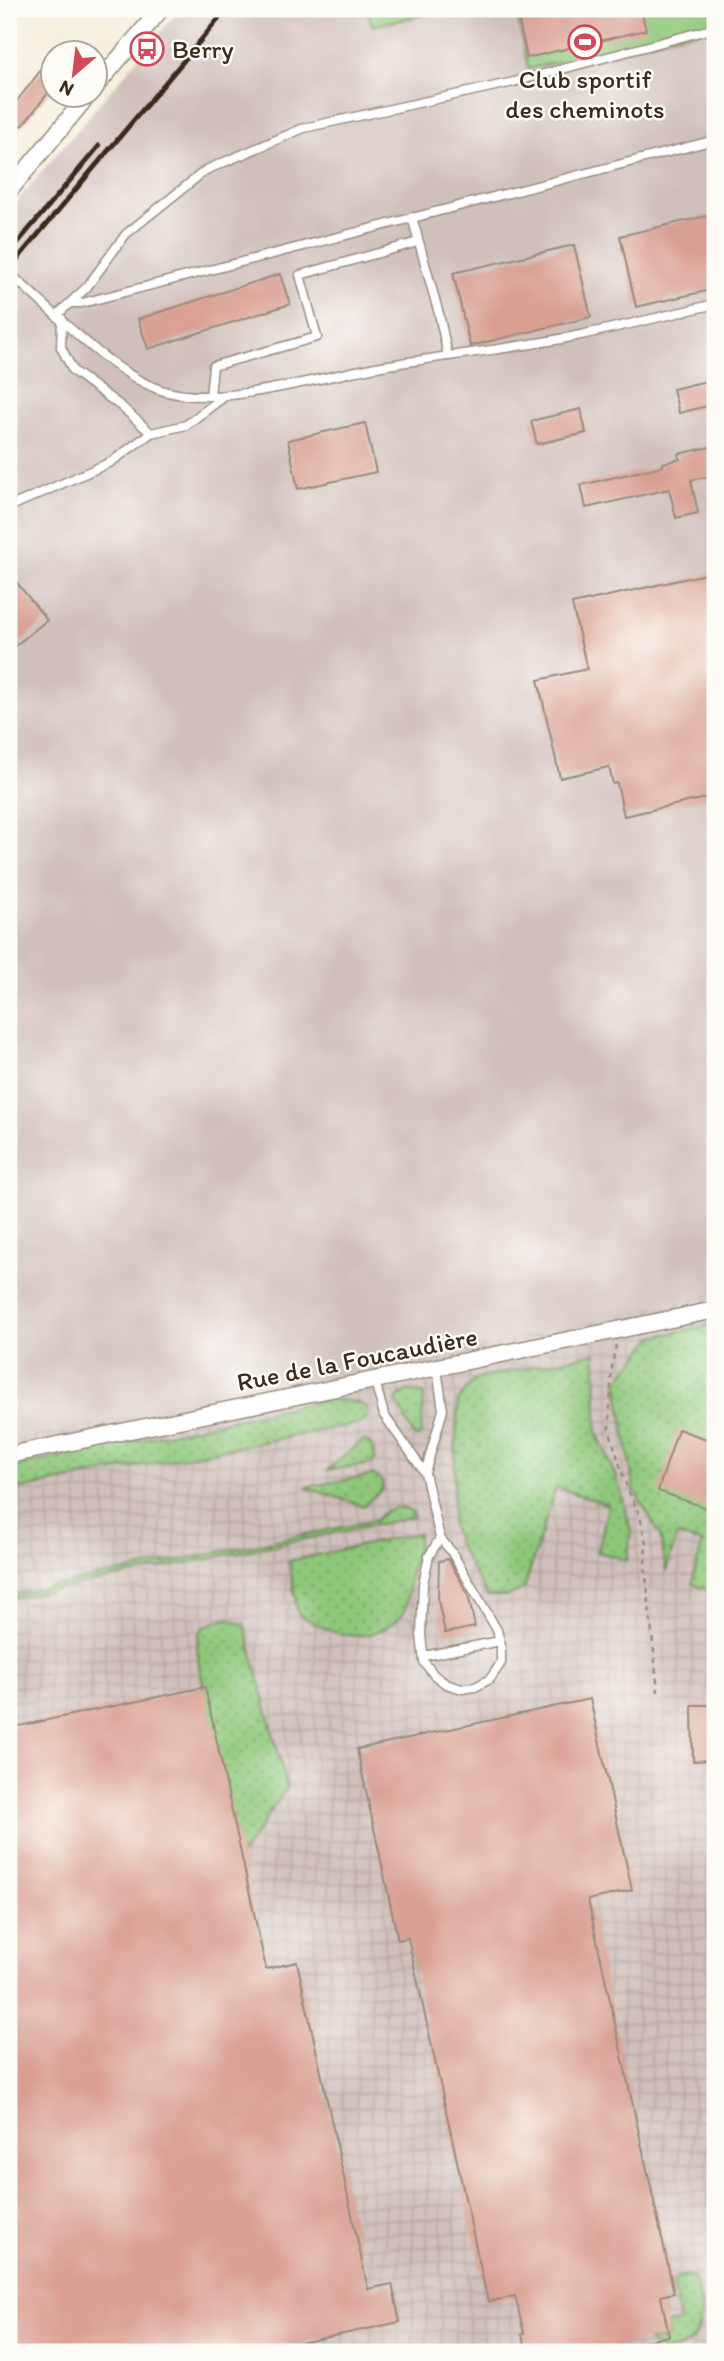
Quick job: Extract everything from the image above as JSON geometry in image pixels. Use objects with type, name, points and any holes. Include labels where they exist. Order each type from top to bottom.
[{"type":"street","points":[[108,72],[161,9]]},
{"type":"street","points":[[9,191],[77,108]]},
{"type":"street","name":"Rue de la Foucaudière","points":[[9,1455],[715,1310]]},
{"type":"lane","points":[[151,433],[74,371],[61,347],[59,317],[87,287],[126,234],[206,170],[304,128],[514,82],[715,29]]},
{"type":"lane","points":[[71,303],[95,300],[715,140]]},
{"type":"lane","points":[[412,217],[448,356]]},
{"type":"lane","points":[[210,396],[214,366],[317,337],[300,275],[418,242]]},
{"type":"lane","points":[[9,273],[113,364],[160,390],[192,398],[257,391],[380,366],[575,336],[715,304]]},
{"type":"lane","points":[[9,507],[111,462],[151,433],[187,425],[227,394]]},
{"type":"lane","points":[[425,1473],[443,1410],[437,1369]]},
{"type":"lane","points":[[375,1381],[384,1415],[425,1473],[440,1538],[452,1551],[498,1630],[502,1663],[490,1679],[475,1687],[462,1689],[446,1684],[434,1675],[424,1662],[421,1635],[423,1584],[429,1556],[440,1538]]},
{"type":"lane","points":[[424,1656],[500,1641]]},
{"type":"path","points":[[618,1331],[612,1366],[608,1429],[627,1488],[640,1516],[646,1543],[645,1566],[657,1692]]},
{"type":"shaded area","points":[[180,9],[715,9],[715,1294],[395,1364],[9,1440],[9,210],[96,108],[108,108],[108,94]]},
{"type":"shaded area","points":[[715,1294],[715,2352],[9,2352],[9,1440],[395,1364]]},
{"type":"green space","name":"Club sportif des cheminots","points":[[366,9],[450,9],[373,26]]},
{"type":"green space","name":"Club sportif des cheminots","points":[[516,9],[715,9],[715,27],[528,69]]},
{"type":"green space","points":[[715,1324],[715,1593],[692,1584],[702,1543],[677,1535],[666,1571],[660,1535],[634,1490],[617,1382],[653,1337]]},
{"type":"green space","points":[[596,1353],[597,1433],[625,1506],[631,1532],[627,1560],[598,1552],[608,1505],[556,1487],[524,1589],[507,1596],[487,1596],[461,1550],[452,1526],[458,1400],[475,1379]]},
{"type":"green space","points":[[408,1390],[421,1393],[424,1397],[421,1435],[418,1437],[414,1436],[396,1401]]},
{"type":"green space","points":[[329,1399],[356,1402],[367,1407],[367,1416],[361,1423],[9,1491],[9,1468]]},
{"type":"green space","points":[[364,1440],[373,1450],[375,1459],[371,1464],[327,1470]]},
{"type":"green space","points":[[374,1475],[382,1481],[383,1489],[363,1506],[305,1487]]},
{"type":"green space","points":[[401,1507],[412,1512],[414,1517],[9,1599],[9,1595],[376,1520],[387,1510]]},
{"type":"green space","points":[[418,1533],[406,1607],[394,1622],[372,1633],[350,1635],[339,1634],[319,1626],[298,1614],[289,1561]]},
{"type":"green space","points":[[230,1619],[245,1625],[287,1787],[241,1856],[199,1666],[197,1646],[204,1627]]},
{"type":"green space","points":[[685,2275],[693,2278],[697,2290],[700,2325],[688,2343],[678,2349],[664,2352],[648,2341],[669,2337],[667,2324],[679,2322],[673,2281]]},
{"type":"building","points":[[516,9],[641,9],[646,30],[527,58]]},
{"type":"building","points":[[38,74],[38,106],[22,126],[9,116],[9,111]]},
{"type":"building","points":[[715,214],[715,289],[636,307],[620,236]]},
{"type":"building","points":[[574,245],[591,317],[470,346],[453,273]]},
{"type":"building","points":[[280,274],[290,304],[148,349],[138,319]]},
{"type":"building","points":[[715,379],[715,404],[679,413],[673,389]]},
{"type":"building","points":[[581,409],[586,433],[537,444],[531,421]]},
{"type":"building","points":[[365,423],[376,472],[298,489],[288,440]]},
{"type":"building","points":[[715,446],[715,475],[691,480],[698,513],[676,518],[669,489],[586,508],[581,485],[663,466],[663,463],[680,459],[678,454]]},
{"type":"building","points":[[715,572],[715,796],[624,816],[617,783],[613,784],[609,767],[560,778],[538,680],[587,669],[572,604]]},
{"type":"building","points":[[9,573],[47,620],[9,651]]},
{"type":"building","points":[[678,1429],[715,1442],[715,1511],[658,1491]]},
{"type":"building","points":[[448,1559],[468,1594],[475,1627],[445,1633],[438,1600],[439,1561]]},
{"type":"building","points":[[205,1687],[266,1969],[297,1962],[368,2289],[392,2284],[400,2322],[258,2352],[9,2352],[9,1728]]},
{"type":"building","points":[[590,1699],[632,1890],[588,1900],[674,2293],[661,2296],[669,2336],[596,2352],[526,2352],[515,2296],[488,2302],[408,1938],[398,1940],[357,1749]]},
{"type":"building","points":[[692,1705],[711,1705],[712,1760],[693,1761]]},
{"type":"railway","points":[[9,269],[227,9]]},
{"type":"railway","points":[[9,253],[99,146]]},
{"type":"place","name":"Club sportif des cheminots","points":[[585,42]]},
{"type":"place","name":"Berry","points":[[147,49]]}]
